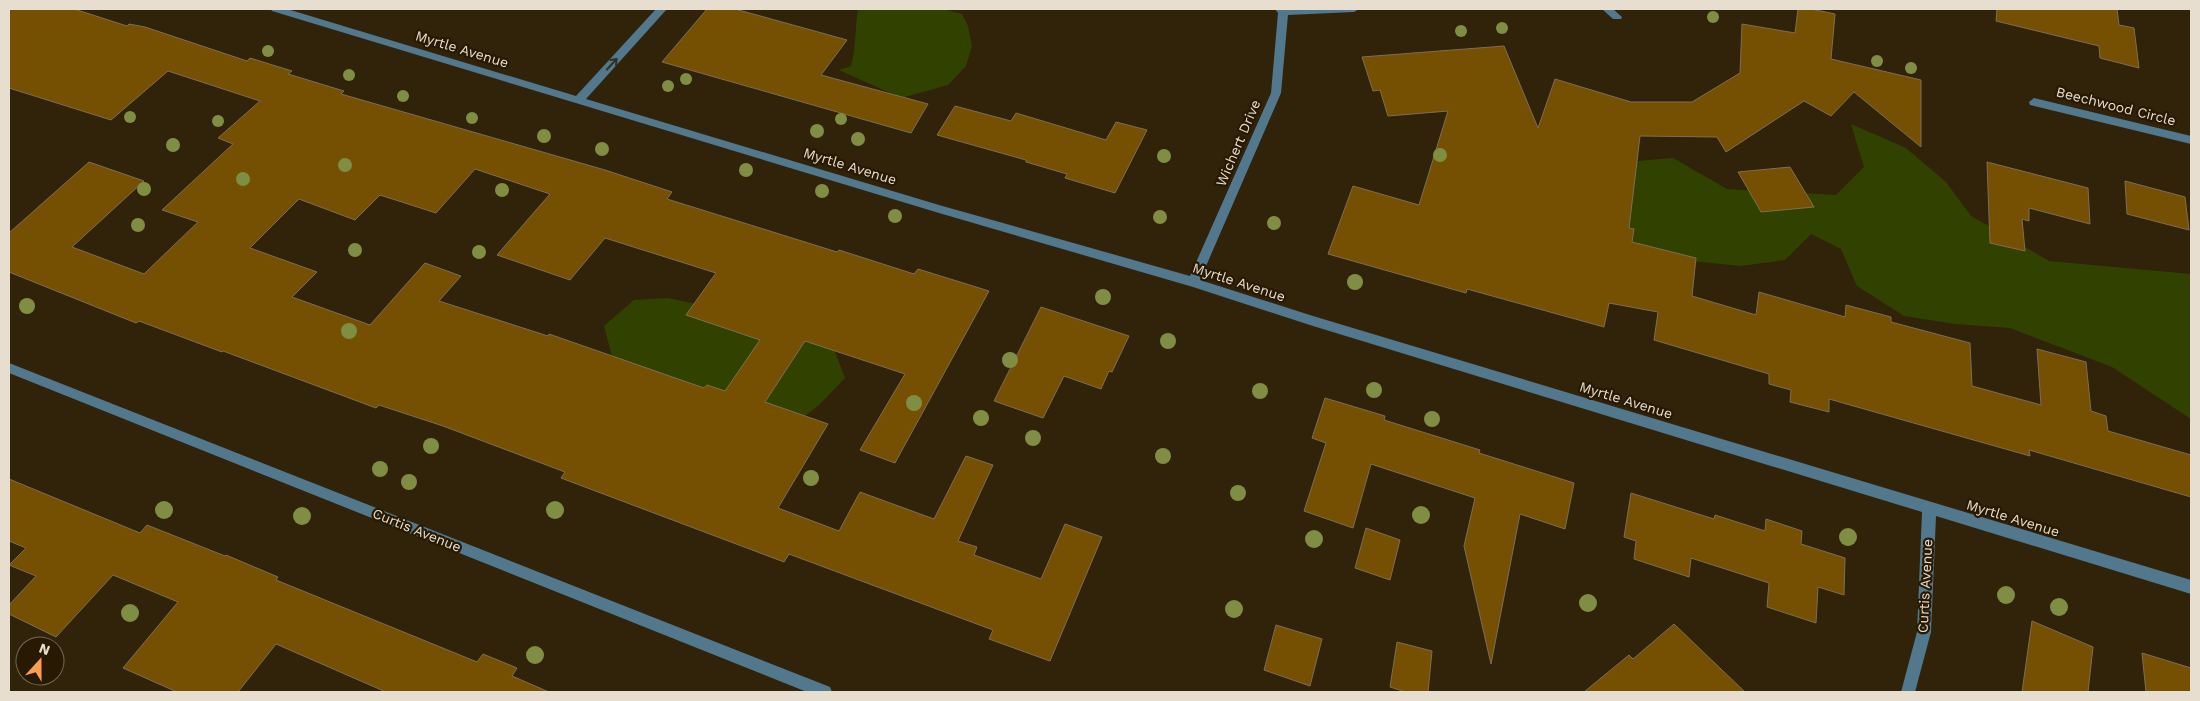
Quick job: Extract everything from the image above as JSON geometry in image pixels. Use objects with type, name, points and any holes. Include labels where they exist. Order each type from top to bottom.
[{"type":"street","name":"Myrtle Avenue","points":[[276,9],[940,209],[1193,282],[1313,321],[2191,587]]},
{"type":"street","points":[[579,99],[662,9]]},
{"type":"street","points":[[1282,10],[1354,9]]},
{"type":"street","points":[[1607,9],[1617,17]]},
{"type":"street","name":"Wichert Drive","points":[[1193,282],[1276,93],[1282,10]]},
{"type":"street","name":"Beechwood Circle","points":[[2034,102],[2191,140]]},
{"type":"street","name":"Curtis Avenue","points":[[9,368],[825,692]]},
{"type":"street","name":"Curtis Avenue","points":[[1908,692],[1924,632],[1929,508]]},
{"type":"green space","points":[[858,9],[943,9],[962,14],[968,26],[972,46],[966,66],[948,85],[901,98],[839,70],[851,66]]},
{"type":"green space","points":[[1851,124],[1906,148],[1946,182],[1971,216],[2049,261],[2191,274],[2191,419],[2112,367],[2010,328],[1955,324],[1904,316],[1857,286],[1841,249],[1811,234],[1785,260],[1741,266],[1641,256],[1564,167],[1673,158],[1727,189],[1836,195],[1864,167]]},
{"type":"green space","points":[[668,298],[827,331],[845,378],[819,405],[746,462],[641,418],[611,353],[604,326],[634,300]]},
{"type":"building","points":[[9,9],[74,9],[127,26],[129,24],[145,27],[247,61],[250,58],[292,71],[288,74],[344,91],[341,94],[605,170],[672,192],[667,199],[837,252],[839,250],[914,274],[918,269],[989,291],[895,463],[860,450],[905,374],[805,341],[765,402],[828,424],[778,508],[839,531],[860,492],[934,519],[966,456],[993,465],[958,541],[977,547],[974,555],[1041,579],[1065,524],[1102,537],[1050,661],[989,639],[993,630],[789,554],[784,562],[561,478],[565,472],[443,426],[379,405],[376,408],[139,321],[136,323],[9,272],[9,233],[89,162],[144,181],[72,247],[144,274],[198,222],[162,210],[233,144],[218,138],[260,101],[168,71],[111,120],[9,88]],"holes":[[[475,169],[550,194],[497,255],[570,280],[605,238],[716,273],[686,315],[760,340],[725,391],[707,385],[704,388],[549,334],[548,336],[439,301],[461,276],[425,263],[370,325],[292,297],[317,272],[250,248],[299,199],[355,220],[380,195],[436,213]]]},
{"type":"building","points":[[707,9],[735,9],[847,40],[821,75],[928,104],[911,133],[662,62]]},
{"type":"building","points":[[1798,9],[1811,9],[1835,14],[1831,59],[1921,80],[1921,147],[1854,92],[1831,116],[1804,101],[1726,152],[1717,137],[1640,136],[1629,228],[1634,229],[1632,242],[1696,258],[1692,296],[1756,315],[1759,292],[1845,317],[1846,305],[1891,317],[1891,322],[1970,343],[1972,386],[2041,405],[2037,349],[2086,362],[2091,411],[2106,416],[2108,431],[2191,455],[2191,497],[2029,450],[2030,456],[1829,399],[1829,412],[1790,402],[1791,390],[1769,384],[1769,374],[1654,340],[1658,312],[1609,303],[1604,327],[1467,289],[1466,293],[1328,254],[1353,186],[1419,205],[1448,111],[1388,116],[1380,90],[1373,91],[1362,57],[1504,46],[1538,128],[1555,79],[1631,102],[1692,102],[1740,73],[1742,24],[1795,33]]},
{"type":"building","points":[[1997,9],[2117,9],[2119,25],[2134,28],[2139,68],[2100,58],[2099,46],[1996,21]]},
{"type":"building","points":[[955,106],[1011,121],[1016,113],[1106,140],[1116,122],[1147,130],[1115,193],[1065,178],[1067,174],[1026,162],[1026,160],[937,135]]},
{"type":"building","points":[[1987,162],[2088,188],[2090,224],[2029,208],[2029,221],[2022,219],[2025,251],[1990,243]]},
{"type":"building","points":[[1790,167],[1814,207],[1761,212],[1738,172]]},
{"type":"building","points":[[2125,181],[2185,197],[2189,230],[2127,214]]},
{"type":"building","points":[[1041,307],[1129,336],[1112,372],[1109,371],[1101,389],[1064,376],[1043,418],[994,401]]},
{"type":"building","points":[[1325,398],[1385,416],[1384,420],[1480,450],[1479,453],[1574,483],[1565,529],[1520,514],[1491,664],[1464,546],[1475,498],[1371,464],[1353,528],[1304,511],[1326,443],[1312,438]]},
{"type":"building","points":[[9,479],[140,533],[147,525],[226,555],[278,577],[276,580],[477,662],[483,654],[517,668],[512,676],[549,692],[386,692],[276,644],[238,692],[177,692],[123,668],[178,602],[113,575],[57,636],[54,636],[9,614],[9,605],[36,576],[9,565],[26,548],[9,541]]},
{"type":"building","points":[[1631,493],[1714,519],[1715,515],[1765,531],[1766,519],[1802,531],[1801,544],[1845,558],[1844,595],[1818,587],[1816,623],[1767,607],[1769,583],[1691,558],[1689,577],[1634,559],[1636,541],[1624,537]]},
{"type":"building","points":[[1366,528],[1400,540],[1390,580],[1355,568]]},
{"type":"building","points":[[2032,621],[2093,647],[2088,692],[2022,692]]},
{"type":"building","points":[[1674,624],[1745,692],[1584,692],[1629,655],[1633,659]]},
{"type":"building","points":[[1276,625],[1322,639],[1310,686],[1264,670]]},
{"type":"building","points":[[1397,642],[1432,651],[1428,692],[1406,692],[1390,687]]},
{"type":"building","points":[[2142,653],[2191,668],[2191,692],[2146,692]]}]
